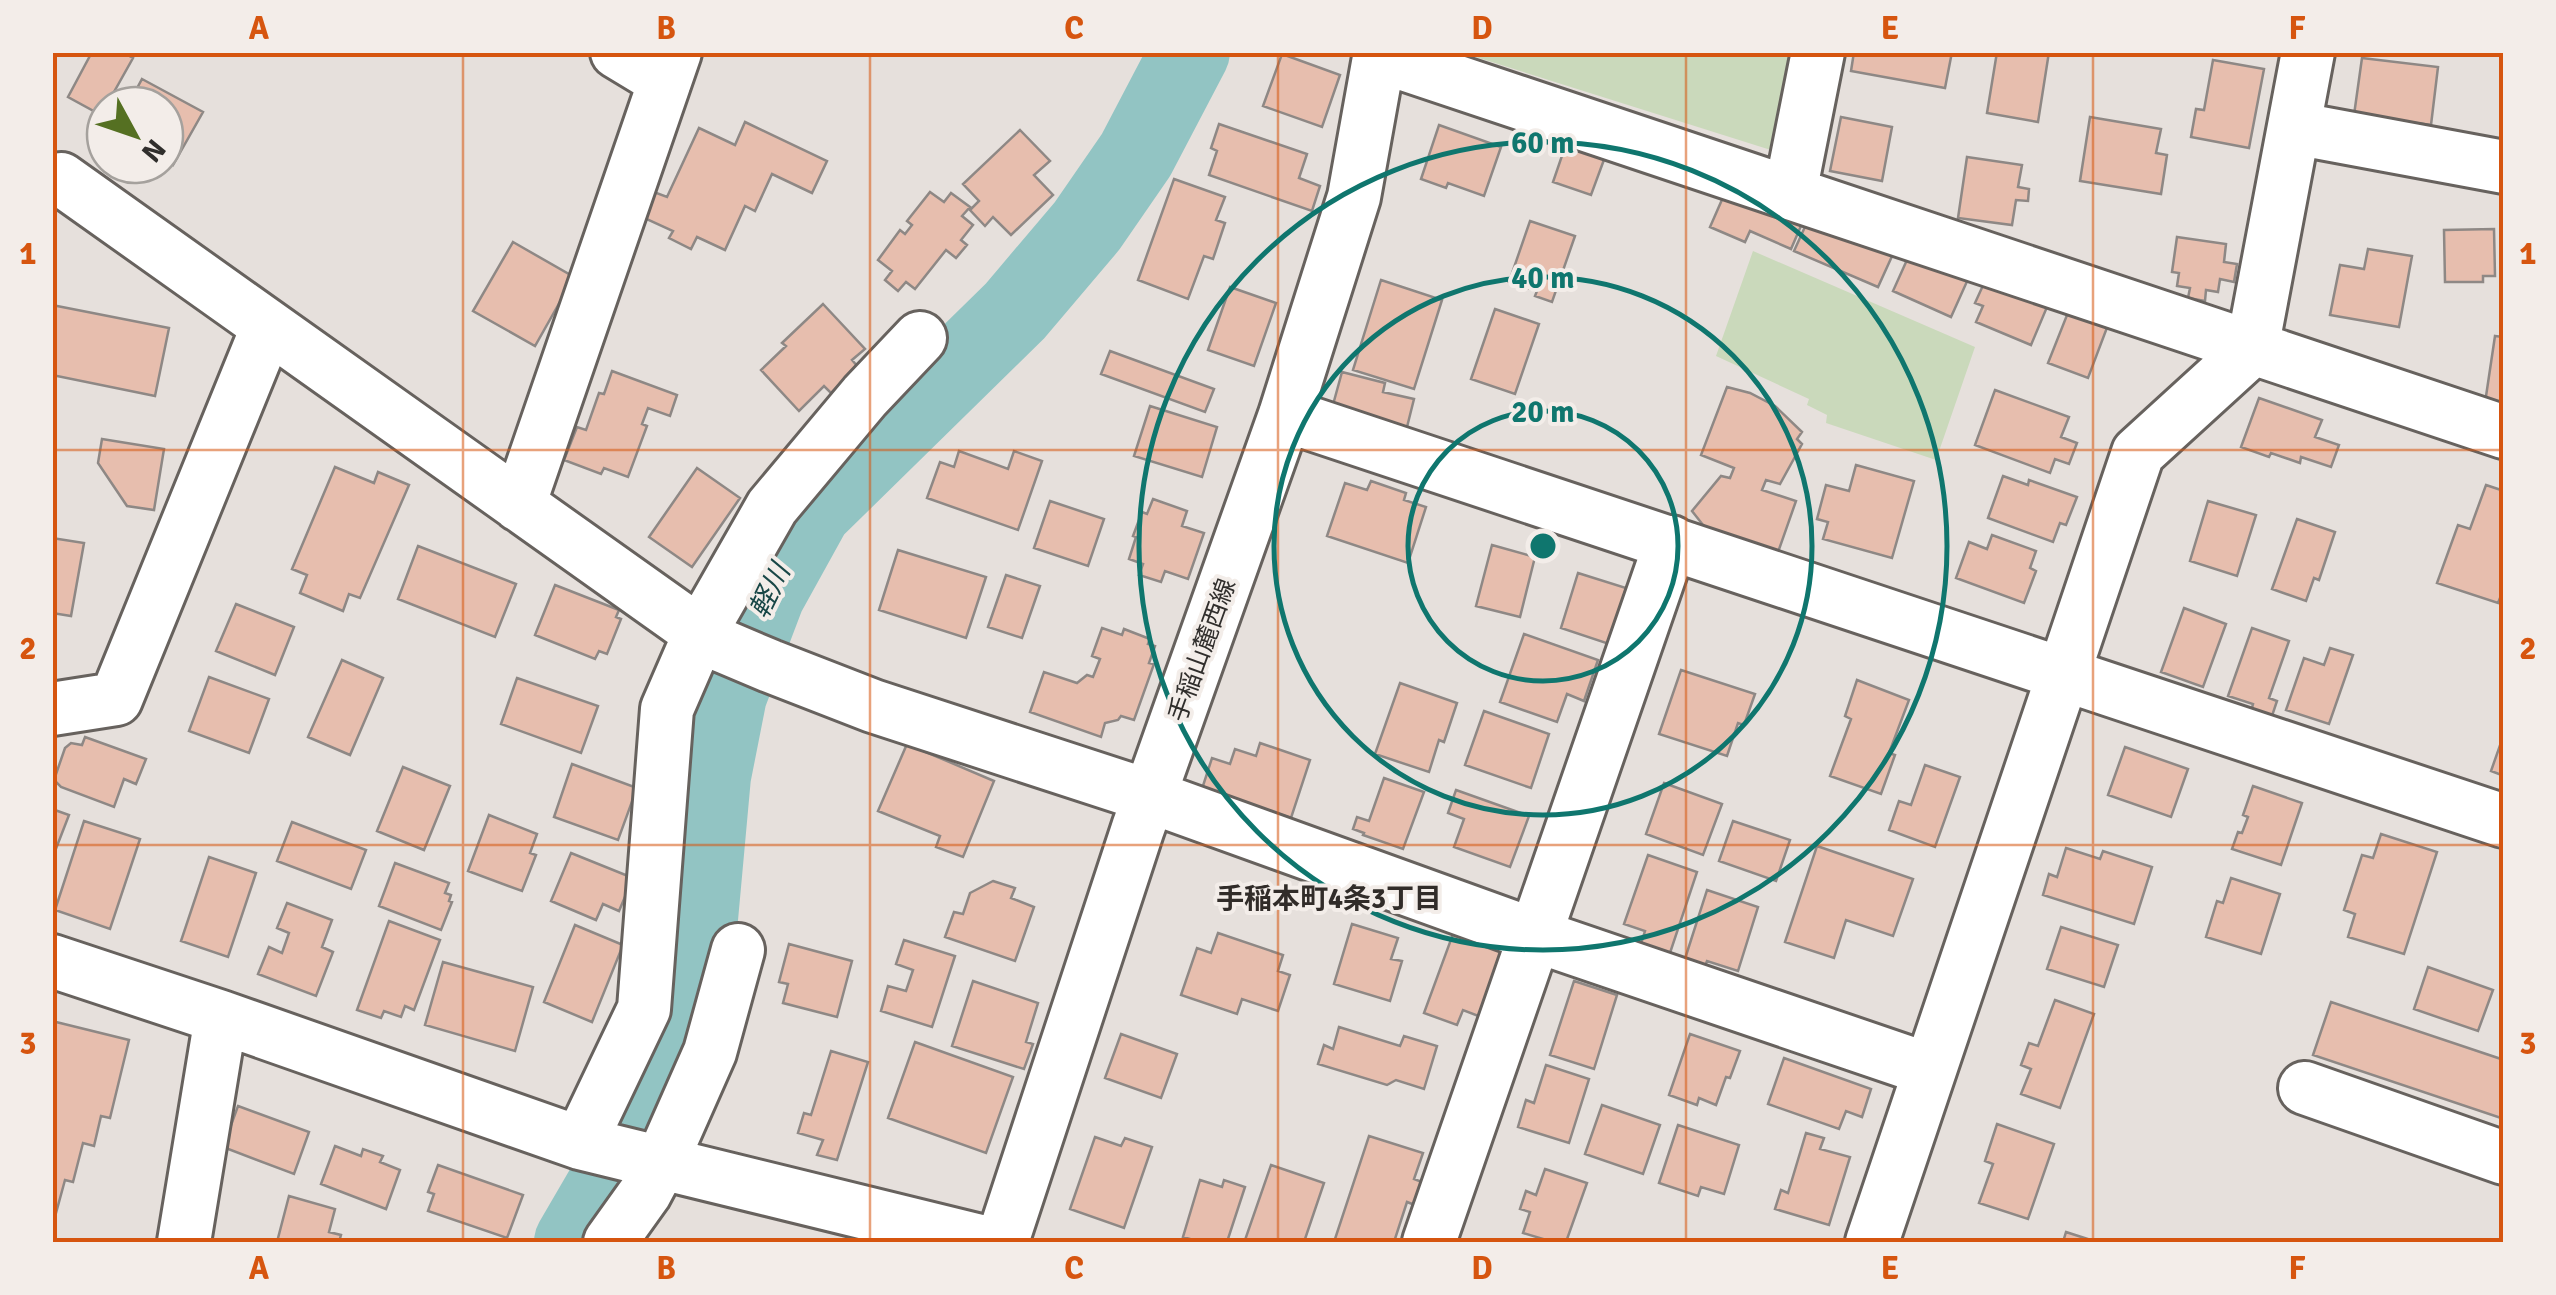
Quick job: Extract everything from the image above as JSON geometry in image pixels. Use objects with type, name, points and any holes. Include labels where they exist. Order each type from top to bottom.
[{"type":"street","points":[[519,505],[670,67],[617,52]]},
{"type":"street","points":[[1790,193],[1818,52]]},
{"type":"street","points":[[1872,1242],[2138,454],[2252,349],[2308,52]]},
{"type":"street","points":[[1380,54],[2504,432]]},
{"type":"street","name":"手稲山麓西線","points":[[1002,1242],[1150,796],[1286,415],[1354,197],[1380,54]]},
{"type":"street","points":[[2294,128],[2504,167]]},
{"type":"street","points":[[52,180],[62,179],[519,505],[731,649],[873,706],[1150,796],[1534,935],[1930,1070]]},
{"type":"street","points":[[52,709],[116,699],[268,326]]},
{"type":"street","points":[[580,1143],[644,1008],[667,709],[731,649],[772,507],[865,396],[920,338]]},
{"type":"street","points":[[1286,415],[2504,821]]},
{"type":"street","points":[[1428,1242],[1671,542]]},
{"type":"street","points":[[610,1242],[645,1194],[662,1162],[710,1052],[738,950]]},
{"type":"street","points":[[52,961],[580,1143],[984,1242]]},
{"type":"street","points":[[184,1242],[221,1017]]},
{"type":"street","points":[[2305,1088],[2504,1158]]},
{"type":"green space","points":[[1463,53],[1791,53],[1774,151]]},
{"type":"green space","points":[[1753,251],[1975,347],[1936,460],[1826,423],[1827,415],[1807,405],[1809,399],[1716,356]]},
{"type":"building","points":[[92,52],[122,52],[133,58],[118,85],[85,85],[85,106],[68,97]]},
{"type":"building","points":[[1854,52],[1952,52],[1945,88],[1851,71]]},
{"type":"building","points":[[1997,52],[2049,52],[2038,122],[1987,113]]},
{"type":"building","points":[[1282,54],[1340,75],[1322,127],[1263,106]]},
{"type":"building","points":[[2362,58],[2438,67],[2431,125],[2354,115]]},
{"type":"building","points":[[2213,60],[2264,69],[2249,148],[2191,137],[2196,109],[2204,110]]},
{"type":"building","points":[[185,102],[203,112],[185,144]]},
{"type":"building","points":[[1841,117],[1892,127],[1882,181],[1830,171]]},
{"type":"building","points":[[2090,117],[2161,129],[2156,153],[2167,155],[2161,194],[2080,181]]},
{"type":"building","points":[[745,122],[827,161],[812,193],[772,174],[755,211],[745,206],[725,250],[697,237],[691,249],[669,238],[673,231],[642,217],[654,192],[667,197],[699,128],[735,145]]},
{"type":"building","points":[[1219,124],[1307,154],[1299,178],[1320,186],[1312,211],[1209,175],[1217,151],[1211,148]]},
{"type":"building","points":[[1439,125],[1501,147],[1484,196],[1448,183],[1446,188],[1421,179]]},
{"type":"building","points":[[1020,130],[1050,161],[1034,175],[1053,195],[1011,235],[993,217],[985,226],[970,210],[979,201],[963,184]]},
{"type":"building","points":[[1566,144],[1605,157],[1591,195],[1553,182]]},
{"type":"building","points":[[1967,157],[2022,165],[2018,187],[2029,189],[2028,201],[2016,200],[2012,225],[1958,218]]},
{"type":"building","points":[[1174,179],[1225,197],[1216,220],[1225,223],[1213,259],[1204,256],[1188,299],[1138,280]]},
{"type":"building","points":[[1728,186],[1804,219],[1791,249],[1750,231],[1745,242],[1710,227]]},
{"type":"building","points":[[930,192],[944,202],[951,193],[970,207],[962,216],[973,225],[961,240],[967,245],[956,258],[946,250],[915,289],[906,282],[898,291],[885,280],[892,271],[878,260],[900,230],[905,234],[912,225],[907,221]]},
{"type":"building","points":[[1809,218],[1893,254],[1878,287],[1794,251]]},
{"type":"building","points":[[1530,221],[1575,236],[1552,302],[1535,296],[1537,291],[1509,282]]},
{"type":"building","points":[[2494,229],[2495,276],[2483,276],[2483,282],[2445,282],[2444,230]]},
{"type":"building","points":[[2177,237],[2226,244],[2224,262],[2237,264],[2234,282],[2220,279],[2218,292],[2206,290],[2205,301],[2188,298],[2190,288],[2177,286],[2179,273],[2172,272]]},
{"type":"building","points":[[513,242],[574,277],[535,346],[473,311]]},
{"type":"building","points":[[2368,249],[2412,256],[2399,327],[2330,315],[2340,265],[2364,269]]},
{"type":"building","points":[[1911,251],[1969,277],[1951,317],[1893,291]]},
{"type":"building","points":[[1381,280],[1442,300],[1414,389],[1353,370]]},
{"type":"building","points":[[1985,281],[2047,307],[2031,345],[1976,322],[1983,306],[1975,303]]},
{"type":"building","points":[[1230,287],[1276,303],[1254,366],[1208,350]]},
{"type":"building","points":[[823,304],[865,349],[852,360],[858,367],[831,393],[824,386],[799,411],[761,370],[786,346],[782,343]]},
{"type":"building","points":[[52,305],[169,328],[155,396],[52,375]]},
{"type":"building","points":[[1495,309],[1539,324],[1515,394],[1471,379]]},
{"type":"building","points":[[2069,310],[2108,325],[2088,378],[2048,363]]},
{"type":"building","points":[[2495,336],[2504,337],[2504,405],[2485,403]]},
{"type":"building","points":[[1110,351],[1214,389],[1205,412],[1101,374]]},
{"type":"building","points":[[612,371],[677,395],[670,416],[648,408],[642,424],[647,426],[628,477],[604,468],[601,474],[564,460],[577,427],[586,430],[599,393],[604,394]]},
{"type":"building","points":[[1342,372],[1385,383],[1383,392],[1414,399],[1406,431],[1331,412]]},
{"type":"building","points":[[1727,387],[1775,406],[1802,432],[1797,439],[1802,444],[1780,484],[1766,480],[1762,490],[1796,501],[1777,555],[1717,537],[1692,511],[1721,476],[1730,478],[1734,468],[1701,455]]},
{"type":"building","points":[[1995,390],[2069,417],[2061,437],[2077,443],[2069,464],[2055,459],[2050,473],[1975,445]]},
{"type":"building","points":[[2259,398],[2322,420],[2315,437],[2339,445],[2331,467],[2301,457],[2300,463],[2271,453],[2269,457],[2241,447]]},
{"type":"building","points":[[1150,406],[1217,427],[1202,477],[1134,456]]},
{"type":"building","points":[[102,439],[164,449],[154,510],[127,506],[98,463]]},
{"type":"building","points":[[959,451],[1008,469],[1014,451],[1042,461],[1018,530],[927,498],[940,462],[954,467]]},
{"type":"building","points":[[1856,465],[1914,481],[1892,558],[1823,539],[1828,522],[1817,519],[1826,485],[1849,491]]},
{"type":"building","points":[[335,467],[374,483],[378,472],[409,485],[360,598],[349,594],[343,611],[300,593],[307,575],[292,569]]},
{"type":"building","points":[[697,468],[740,498],[692,567],[649,537]]},
{"type":"building","points":[[2003,476],[2028,485],[2029,480],[2077,497],[2066,525],[2060,523],[2053,542],[1988,518]]},
{"type":"building","points":[[1371,481],[1406,493],[1404,500],[1426,507],[1408,563],[1327,536],[1345,483],[1367,490]]},
{"type":"building","points":[[2486,485],[2504,491],[2504,588],[2498,603],[2437,583],[2458,525],[2470,529]]},
{"type":"building","points":[[1153,499],[1187,511],[1182,526],[1204,533],[1188,579],[1165,571],[1161,582],[1139,575],[1143,564],[1129,559],[1142,512],[1147,514]]},
{"type":"building","points":[[1050,501],[1104,519],[1088,566],[1034,548]]},
{"type":"building","points":[[2208,501],[2256,515],[2237,576],[2190,561]]},
{"type":"building","points":[[2297,519],[2335,532],[2319,580],[2314,578],[2306,601],[2272,589]]},
{"type":"building","points":[[1992,535],[2036,551],[2030,568],[2036,571],[2024,603],[1956,578],[1969,542],[1987,549]]},
{"type":"building","points":[[52,538],[84,543],[71,616],[52,613]]},
{"type":"building","points":[[1492,545],[1535,557],[1520,617],[1476,606]]},
{"type":"building","points":[[418,546],[516,584],[495,637],[398,599]]},
{"type":"building","points":[[898,550],[986,577],[966,638],[879,610]]},
{"type":"building","points":[[1578,573],[1626,588],[1609,644],[1561,628]]},
{"type":"building","points":[[1006,575],[1040,586],[1022,638],[988,627]]},
{"type":"building","points":[[555,585],[619,610],[616,617],[621,619],[607,654],[599,651],[595,659],[535,635]]},
{"type":"building","points":[[236,604],[294,627],[275,675],[216,651]]},
{"type":"building","points":[[2184,608],[2226,624],[2203,687],[2161,672]]},
{"type":"building","points":[[1102,628],[1122,635],[1124,629],[1150,639],[1148,644],[1155,646],[1149,663],[1154,664],[1134,720],[1121,716],[1105,723],[1101,737],[1030,712],[1044,672],[1077,683],[1087,675],[1093,677],[1100,659],[1092,656]]},
{"type":"building","points":[[2252,628],[2289,641],[2269,698],[2277,701],[2271,719],[2251,712],[2253,704],[2228,696]]},
{"type":"building","points":[[1524,634],[1598,660],[1584,701],[1567,694],[1557,722],[1500,702]]},
{"type":"building","points":[[2330,648],[2353,655],[2329,724],[2286,710],[2304,658],[2324,665]]},
{"type":"building","points":[[342,660],[383,678],[350,755],[308,737]]},
{"type":"building","points":[[1681,670],[1755,694],[1744,725],[1738,723],[1727,756],[1659,734]]},
{"type":"building","points":[[209,677],[269,699],[249,753],[189,731]]},
{"type":"building","points":[[517,678],[598,706],[581,753],[501,724]]},
{"type":"building","points":[[1857,680],[1909,700],[1889,753],[1895,755],[1881,794],[1830,776],[1851,719],[1845,716]]},
{"type":"building","points":[[1400,683],[1457,703],[1429,772],[1375,754]]},
{"type":"building","points":[[1484,711],[1549,734],[1531,788],[1465,765]]},
{"type":"building","points":[[2504,734],[2504,776],[2491,771]]},
{"type":"building","points":[[85,737],[146,759],[136,784],[124,779],[114,807],[56,782],[65,748],[71,743],[82,745]]},
{"type":"building","points":[[1260,743],[1310,760],[1291,818],[1227,797],[1200,795],[1212,758],[1230,764],[1235,749],[1256,756]]},
{"type":"building","points":[[907,744],[994,781],[963,857],[936,847],[940,836],[878,811]]},
{"type":"building","points":[[2125,747],[2188,769],[2171,817],[2108,795]]},
{"type":"building","points":[[572,764],[637,788],[618,840],[554,817]]},
{"type":"building","points":[[1925,765],[1960,777],[1935,847],[1889,830],[1899,801],[1911,805]]},
{"type":"building","points":[[403,767],[450,786],[424,850],[377,831]]},
{"type":"building","points":[[1384,778],[1424,792],[1403,849],[1353,829],[1357,817],[1369,821]]},
{"type":"building","points":[[1664,783],[1722,804],[1703,855],[1646,834]]},
{"type":"building","points":[[2253,786],[2302,803],[2281,865],[2232,849],[2248,817],[2243,815]]},
{"type":"building","points":[[1456,790],[1529,816],[1510,867],[1454,847],[1464,819],[1448,813]]},
{"type":"building","points":[[52,809],[69,815],[52,859]]},
{"type":"building","points":[[489,815],[537,834],[530,853],[536,855],[522,891],[468,871]]},
{"type":"building","points":[[84,821],[140,839],[110,929],[55,910]]},
{"type":"building","points":[[1733,821],[1790,840],[1776,881],[1719,861]]},
{"type":"building","points":[[292,822],[366,850],[351,889],[277,861]]},
{"type":"building","points":[[2381,834],[2437,852],[2404,954],[2348,937],[2355,914],[2344,910],[2362,855],[2373,858]]},
{"type":"building","points":[[1817,846],[1913,879],[1893,936],[1846,920],[1834,958],[1785,942]]},
{"type":"building","points":[[2066,848],[2100,859],[2103,851],[2152,867],[2134,924],[2043,895],[2049,874],[2057,877]]},
{"type":"building","points":[[571,853],[633,878],[619,911],[603,904],[596,920],[551,901]]},
{"type":"building","points":[[1648,855],[1697,872],[1669,956],[1640,947],[1645,931],[1624,924]]},
{"type":"building","points":[[209,857],[256,873],[228,957],[181,941]]},
{"type":"building","points":[[395,863],[449,883],[445,893],[451,895],[452,902],[441,930],[379,906]]},
{"type":"building","points":[[2231,878],[2280,894],[2261,954],[2206,937],[2217,901],[2223,903]]},
{"type":"building","points":[[993,881],[1015,888],[1011,898],[1034,907],[1015,961],[945,937],[954,912],[963,914],[970,893]]},
{"type":"building","points":[[1707,890],[1758,907],[1738,971],[1707,961],[1703,971],[1683,965]]},
{"type":"building","points":[[287,903],[332,920],[322,947],[333,952],[316,996],[258,974],[269,947],[282,953],[289,933],[277,928]]},
{"type":"building","points":[[389,921],[440,940],[414,1010],[405,1006],[401,1017],[384,1011],[381,1018],[357,1010]]},
{"type":"building","points":[[1352,924],[1398,938],[1391,959],[1402,961],[1390,1001],[1334,984]]},
{"type":"building","points":[[575,925],[623,945],[592,1022],[544,1002]]},
{"type":"building","points":[[2061,927],[2118,945],[2104,987],[2047,969]]},
{"type":"building","points":[[1218,933],[1283,955],[1278,971],[1290,975],[1278,1011],[1242,999],[1237,1014],[1181,995],[1197,948],[1211,953]]},
{"type":"building","points":[[1453,934],[1514,955],[1481,1017],[1463,1010],[1457,1025],[1424,1013]]},
{"type":"building","points":[[904,940],[955,956],[932,1027],[881,1011],[888,986],[906,991],[913,970],[896,964]]},
{"type":"building","points":[[789,944],[852,961],[837,1017],[783,1003],[788,984],[779,982]]},
{"type":"building","points":[[443,962],[533,987],[515,1051],[425,1025]]},
{"type":"building","points":[[2428,967],[2493,990],[2478,1031],[2414,1009]]},
{"type":"building","points":[[973,981],[1038,1003],[1026,1042],[1033,1044],[1024,1069],[952,1046]]},
{"type":"building","points":[[1574,981],[1617,995],[1594,1069],[1550,1055]]},
{"type":"building","points":[[2055,1000],[2094,1014],[2060,1108],[2021,1094],[2031,1069],[2021,1065],[2029,1043],[2038,1046]]},
{"type":"building","points":[[2331,1002],[2504,1060],[2504,1119],[2313,1055]]},
{"type":"building","points":[[52,1021],[129,1040],[110,1118],[101,1116],[94,1146],[83,1143],[73,1182],[65,1180],[56,1213],[52,1213]]},
{"type":"building","points":[[1339,1027],[1400,1046],[1404,1036],[1437,1046],[1424,1089],[1396,1080],[1387,1085],[1318,1064],[1324,1045],[1333,1049]]},
{"type":"building","points":[[1121,1034],[1177,1054],[1161,1098],[1105,1078]]},
{"type":"building","points":[[1690,1034],[1740,1051],[1716,1105],[1699,1098],[1697,1105],[1669,1095]]},
{"type":"building","points":[[915,1042],[1013,1077],[986,1153],[888,1118]]},
{"type":"building","points":[[831,1051],[868,1062],[837,1160],[817,1155],[823,1140],[798,1133],[804,1113],[811,1115]]},
{"type":"building","points":[[1784,1058],[1871,1089],[1862,1117],[1846,1111],[1839,1129],[1768,1104]]},
{"type":"building","points":[[1546,1065],[1589,1079],[1569,1143],[1518,1127],[1526,1100],[1534,1103]]},
{"type":"building","points":[[1602,1105],[1660,1125],[1643,1174],[1585,1154]]},
{"type":"building","points":[[238,1106],[309,1132],[294,1174],[223,1147]]},
{"type":"building","points":[[1997,1124],[2054,1144],[2028,1219],[1979,1203],[1993,1164],[1985,1161]]},
{"type":"building","points":[[1678,1125],[1739,1145],[1724,1194],[1701,1187],[1698,1196],[1659,1183]]},
{"type":"building","points":[[1806,1133],[1824,1138],[1820,1149],[1850,1157],[1829,1225],[1775,1209],[1781,1190],[1788,1193]]},
{"type":"building","points":[[1369,1136],[1423,1153],[1414,1179],[1422,1182],[1415,1205],[1407,1202],[1394,1242],[1334,1242]]},
{"type":"building","points":[[1095,1137],[1121,1146],[1125,1138],[1152,1147],[1124,1228],[1070,1209]]},
{"type":"building","points":[[335,1146],[361,1156],[363,1149],[383,1156],[380,1162],[400,1170],[386,1209],[321,1184]]},
{"type":"building","points":[[438,1165],[523,1195],[507,1238],[428,1211],[434,1194],[428,1192]]},
{"type":"building","points":[[1271,1165],[1324,1183],[1304,1242],[1245,1240]]},
{"type":"building","points":[[1545,1169],[1587,1183],[1566,1242],[1523,1233],[1530,1212],[1520,1209],[1526,1191],[1536,1195]]},
{"type":"building","points":[[1200,1180],[1222,1187],[1224,1180],[1245,1187],[1227,1242],[1200,1242],[1183,1237]]},
{"type":"building","points":[[289,1196],[335,1209],[329,1232],[341,1235],[339,1242],[277,1242]]},
{"type":"building","points":[[2066,1232],[2097,1242],[2063,1242]]},
{"type":"waterway","name":"軽川","points":[[574,1242],[634,1139],[671,1049],[693,973],[711,776],[727,695],[765,595],[812,510],[1015,311],[1087,226],[1136,155],[1190,52]]},
{"type":"district","name":"手稲本町4条3丁目","points":[[1329,899]]}]
